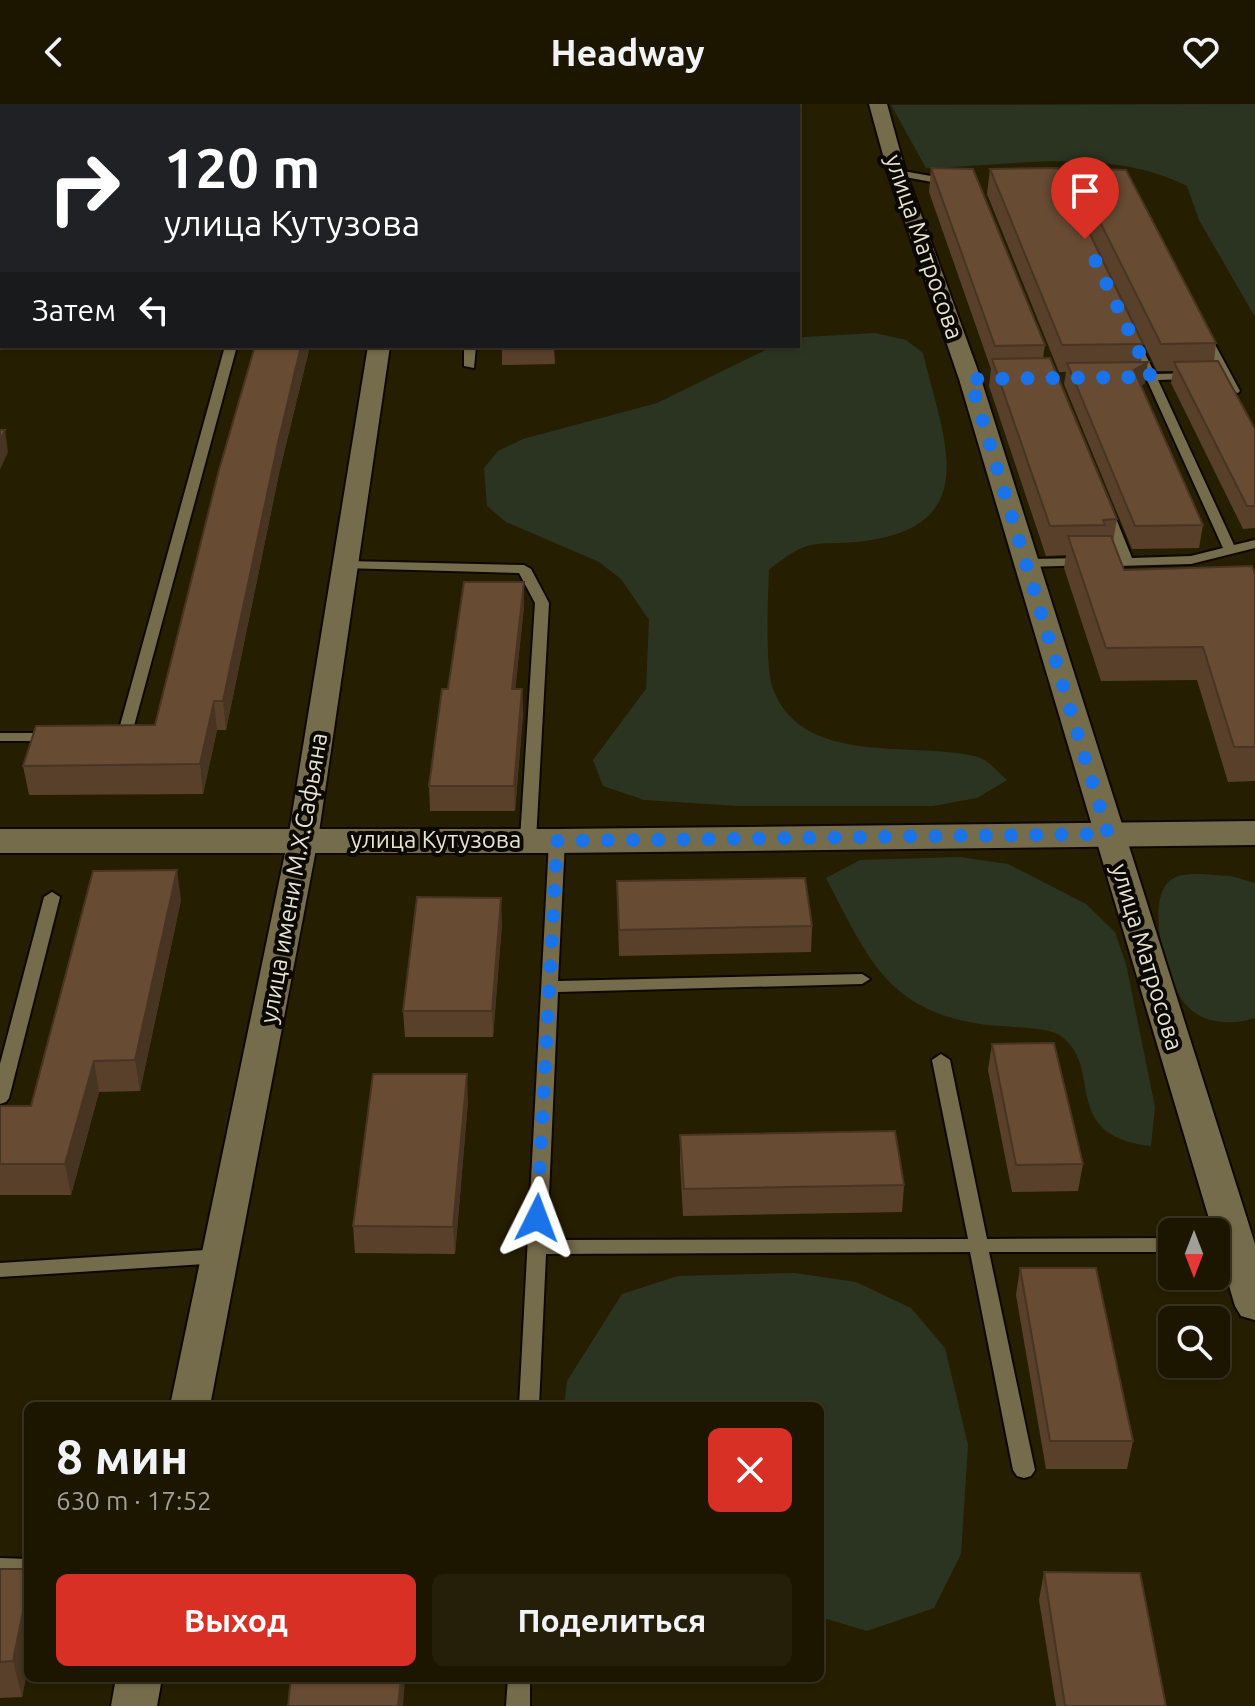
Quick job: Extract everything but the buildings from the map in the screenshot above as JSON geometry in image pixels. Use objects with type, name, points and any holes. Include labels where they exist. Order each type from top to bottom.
[{"type":"street","name":"улица Матросова","points":[[878,104],[897,173],[977,379],[1219,1218]]},
{"type":"street","name":"улица имени М.Х.Сафьяна","points":[[191,1402],[303,839],[348,565],[379,348]]},
{"type":"street","name":"улица Кутузова","points":[[0,841],[543,840],[1255,833]]},
{"type":"street","name":"улица Матросова","points":[[1230,1252],[1255,1306]]},
{"type":"street","points":[[134,1706],[138,1682]]},
{"type":"lane","points":[[897,173],[964,185]]},
{"type":"lane","points":[[1125,322],[1230,550]]},
{"type":"lane","points":[[1199,322],[1241,403]]},
{"type":"lane","points":[[93,737],[124,737],[230,348]]},
{"type":"lane","points":[[470,348],[470,366]]},
{"type":"lane","points":[[1109,378],[1226,376]]},
{"type":"lane","points":[[1104,505],[1127,562]]},
{"type":"lane","points":[[1028,563],[1191,560],[1255,544]]},
{"type":"lane","points":[[348,565],[524,569],[542,603],[543,840],[549,987],[529,1402]]},
{"type":"lane","points":[[0,737],[62,737]]},
{"type":"lane","points":[[0,1098],[52,897]]},
{"type":"lane","points":[[549,987],[862,979]]},
{"type":"lane","points":[[941,1060],[1024,1470]]},
{"type":"lane","points":[[535,1247],[1158,1245]]},
{"type":"lane","points":[[0,1270],[221,1256]]},
{"type":"lane","points":[[0,1567],[24,1568]]},
{"type":"lane","points":[[518,1706],[519,1682]]},
{"type":"green space","points":[[1255,104],[1255,317],[1199,220],[1187,186],[1156,174],[1092,162],[1025,162],[926,168],[891,105]]},
{"type":"green space","points":[[875,333],[906,340],[923,353],[945,444],[946,472],[942,496],[928,516],[903,532],[865,541],[815,544],[796,551],[769,570],[768,646],[772,686],[786,712],[807,730],[833,740],[862,746],[952,752],[978,757],[1007,780],[977,798],[933,806],[738,806],[644,800],[603,786],[593,760],[646,689],[649,620],[621,579],[599,562],[506,522],[487,506],[484,468],[498,451],[523,439],[657,403],[770,348],[800,348],[800,338]]},
{"type":"green space","points":[[960,857],[1008,864],[1086,904],[1115,932],[1126,964],[1155,1107],[1151,1146],[1122,1140],[1104,1129],[1093,1114],[1073,1048],[1059,1035],[1045,1030],[987,1025],[953,1018],[926,1008],[903,994],[869,956],[826,878],[860,860]]},
{"type":"green space","points":[[1196,874],[1231,876],[1255,883],[1255,1018],[1226,1022],[1206,1019],[1183,1001],[1164,956],[1158,917],[1160,899],[1166,886],[1176,877]]},
{"type":"green space","points":[[795,1273],[856,1282],[911,1308],[945,1348],[968,1445],[961,1554],[934,1608],[867,1631],[824,1618],[824,1402],[564,1402],[567,1381],[622,1294],[678,1276]]},
{"type":"route","points":[[537,1218],[557,841],[1108,834],[970,379],[1151,377],[1085,239]]}]
